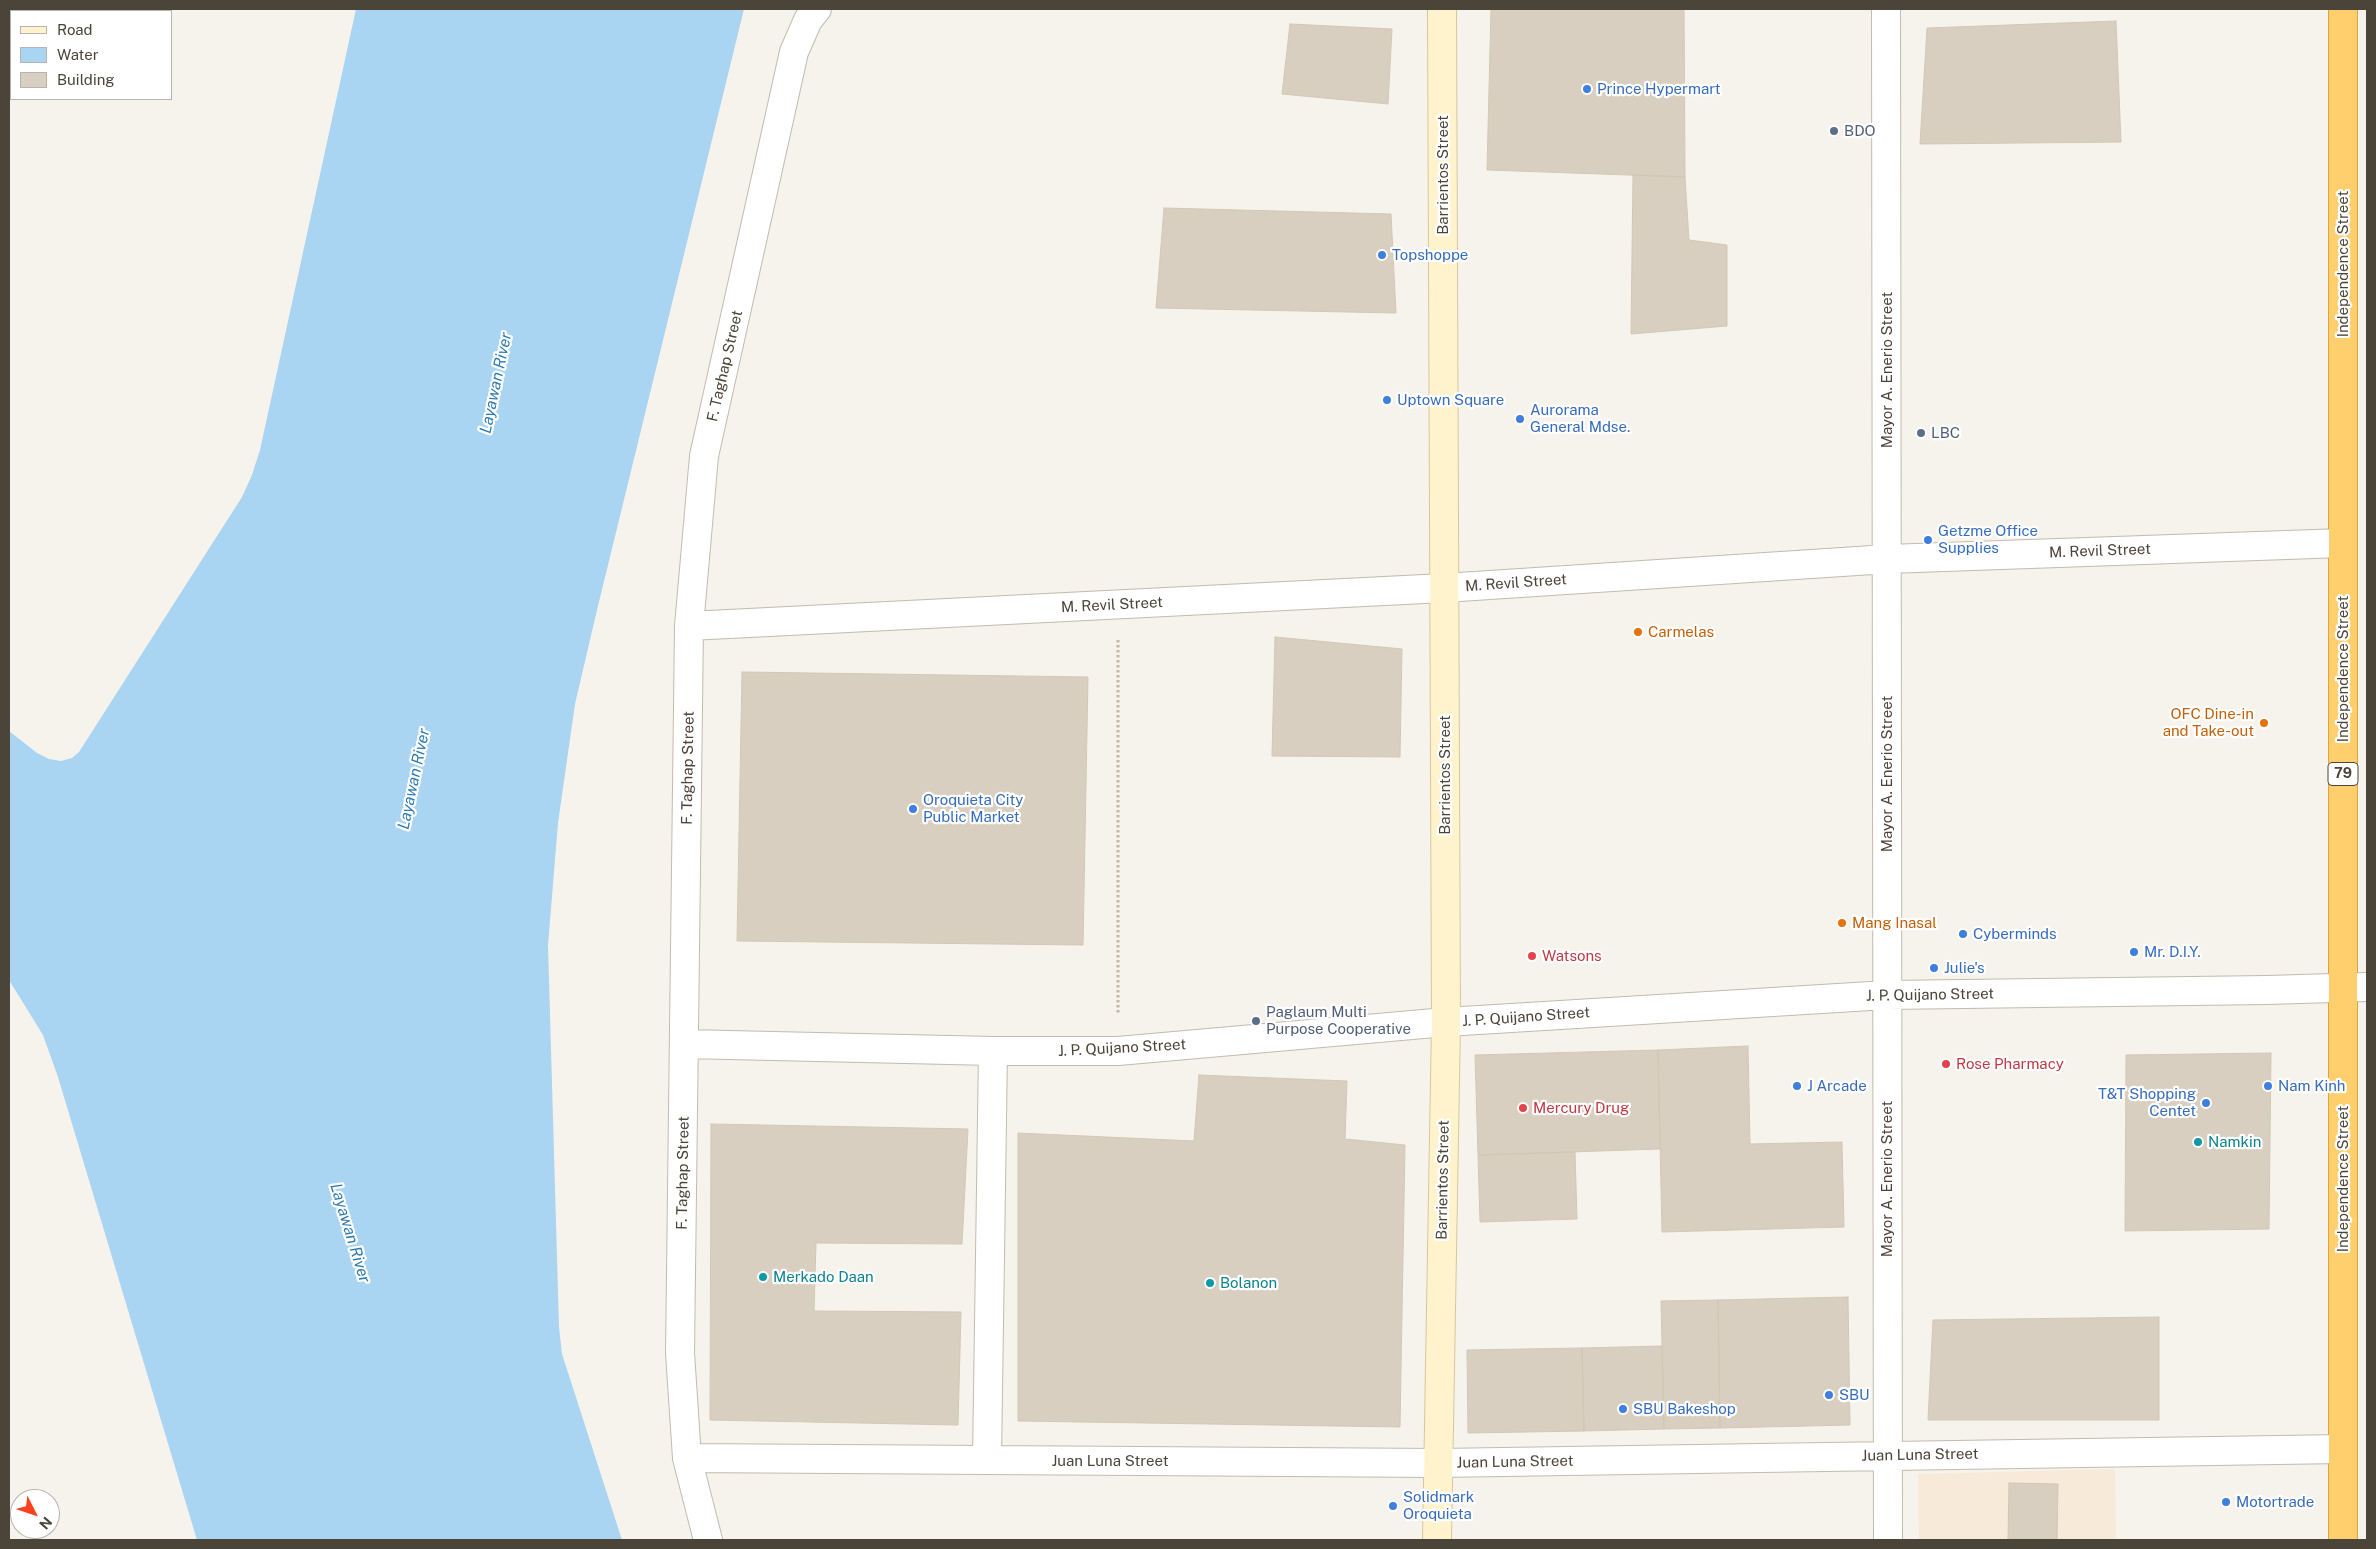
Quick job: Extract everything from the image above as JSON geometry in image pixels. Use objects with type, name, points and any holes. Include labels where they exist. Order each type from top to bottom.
[{"type":"highway","name":"Independence Street","points":[[2343,9],[2343,543],[2355,987],[2343,1449],[2343,1540]]},
{"type":"street","name":"F. Taghap Street","points":[[708,1540],[687,1458],[680,1354],[689,626],[704,456],[794,52],[808,20],[817,9]]},
{"type":"street","name":"Barrientos Street","points":[[1437,1540],[1446,1022],[1441,9]]},
{"type":"street","name":"Mayor A. Enerio Street","points":[[1886,9],[1888,1540]]},
{"type":"street","name":"M. Revil Street","points":[[689,626],[1444,588],[1888,559],[2343,543]]},
{"type":"street","name":"J. P. Quijano Street","points":[[685,1044],[993,1051],[1118,1051],[1446,1022],[1887,995],[2355,987]]},
{"type":"street","points":[[987,1460],[993,1051]]},
{"type":"street","name":"Juan Luna Street","points":[[687,1458],[1438,1463],[2343,1449]]},
{"type":"path","points":[[1118,604],[1118,1051]]},
{"type":"shaded area","points":[[2115,1469],[2116,1540],[1919,1540],[1918,1474]]},
{"type":"water","name":"Layawan River","points":[[356,9],[744,9],[575,704],[558,823],[548,945],[559,1327],[562,1354],[622,1540],[197,1540],[58,1077],[43,1035],[9,980],[9,731],[37,753],[49,759],[61,761],[72,758],[79,752],[242,497],[260,450]]},
{"type":"building","name":"Prince Hypermart","points":[[1491,9],[1684,9],[1685,177],[1487,170]]},
{"type":"building","points":[[2116,21],[2121,142],[1920,144],[1927,28]]},
{"type":"building","points":[[1290,24],[1392,29],[1388,104],[1282,94]]},
{"type":"building","points":[[1633,175],[1685,177],[1689,240],[1727,245],[1727,326],[1631,334]]},
{"type":"building","points":[[1164,208],[1391,214],[1396,313],[1156,308]]},
{"type":"building","points":[[1275,637],[1402,649],[1400,757],[1272,756]]},
{"type":"building","name":"Oroquieta City Public Market","points":[[742,672],[1088,677],[1083,945],[737,941]]},
{"type":"building","points":[[1748,1046],[1750,1144],[1842,1142],[1844,1227],[1662,1232],[1658,1050]]},
{"type":"building","points":[[1658,1050],[1660,1149],[1478,1155],[1475,1055]]},
{"type":"building","name":"Namkin","points":[[2271,1053],[2269,1229],[2125,1231],[2126,1055]]},
{"type":"building","name":"Bolanon","points":[[1199,1075],[1347,1081],[1345,1139],[1405,1145],[1400,1427],[1018,1421],[1018,1133],[1194,1141]]},
{"type":"building","name":"Merkado Daan","points":[[711,1124],[968,1129],[962,1244],[816,1243],[814,1311],[961,1312],[958,1425],[710,1420]]},
{"type":"building","points":[[1575,1152],[1577,1219],[1480,1222],[1478,1155]]},
{"type":"building","points":[[1848,1297],[1850,1425],[1720,1428],[1718,1300]]},
{"type":"building","points":[[1718,1300],[1720,1428],[1664,1429],[1661,1301]]},
{"type":"building","points":[[2159,1317],[2159,1420],[1928,1420],[1933,1320]]},
{"type":"building","points":[[1662,1346],[1664,1429],[1584,1431],[1582,1348]]},
{"type":"building","points":[[1582,1348],[1584,1431],[1468,1433],[1467,1350]]},
{"type":"building","points":[[2009,1483],[2058,1484],[2057,1540],[2008,1540]]},
{"type":"place","name":"Prince Hypermart","points":[[1587,89]]},
{"type":"place","name":"BDO","points":[[1834,131]]},
{"type":"place","name":"Topshoppe","points":[[1382,255]]},
{"type":"place","name":"Uptown Square","points":[[1387,400]]},
{"type":"place","name":"Aurorama General Mdse.","points":[[1520,419]]},
{"type":"place","name":"LBC","points":[[1921,433]]},
{"type":"place","name":"Getzme Office Supplies","points":[[1928,540]]},
{"type":"place","name":"Carmelas","points":[[1638,632]]},
{"type":"place","name":"OFC Dine-in and Take-out","points":[[2264,723]]},
{"type":"place","name":"Oroquieta City Public Market","points":[[913,809]]},
{"type":"place","name":"Mang Inasal","points":[[1842,923]]},
{"type":"place","name":"Cyberminds","points":[[1963,934]]},
{"type":"place","name":"Mr. D.I.Y.","points":[[2134,952]]},
{"type":"place","name":"Watsons","points":[[1532,956]]},
{"type":"place","name":"Julie's","points":[[1934,968]]},
{"type":"place","name":"Paglaum Multi Purpose Cooperative","points":[[1256,1021]]},
{"type":"place","name":"Rose Pharmacy","points":[[1946,1064]]},
{"type":"place","name":"J Arcade","points":[[1797,1086]]},
{"type":"place","name":"Nam Kinh","points":[[2268,1086]]},
{"type":"place","name":"T&T Shopping Centet","points":[[2206,1103]]},
{"type":"place","name":"Mercury Drug","points":[[1523,1108]]},
{"type":"place","name":"Namkin","points":[[2198,1142]]},
{"type":"place","name":"Merkado Daan","points":[[763,1277]]},
{"type":"place","name":"Bolanon","points":[[1210,1283]]},
{"type":"place","name":"SBU","points":[[1829,1395]]},
{"type":"place","name":"SBU Bakeshop","points":[[1623,1409]]},
{"type":"place","name":"Motortrade","points":[[2226,1502]]},
{"type":"place","name":"Solidmark Oroquieta","points":[[1393,1506]]}]
